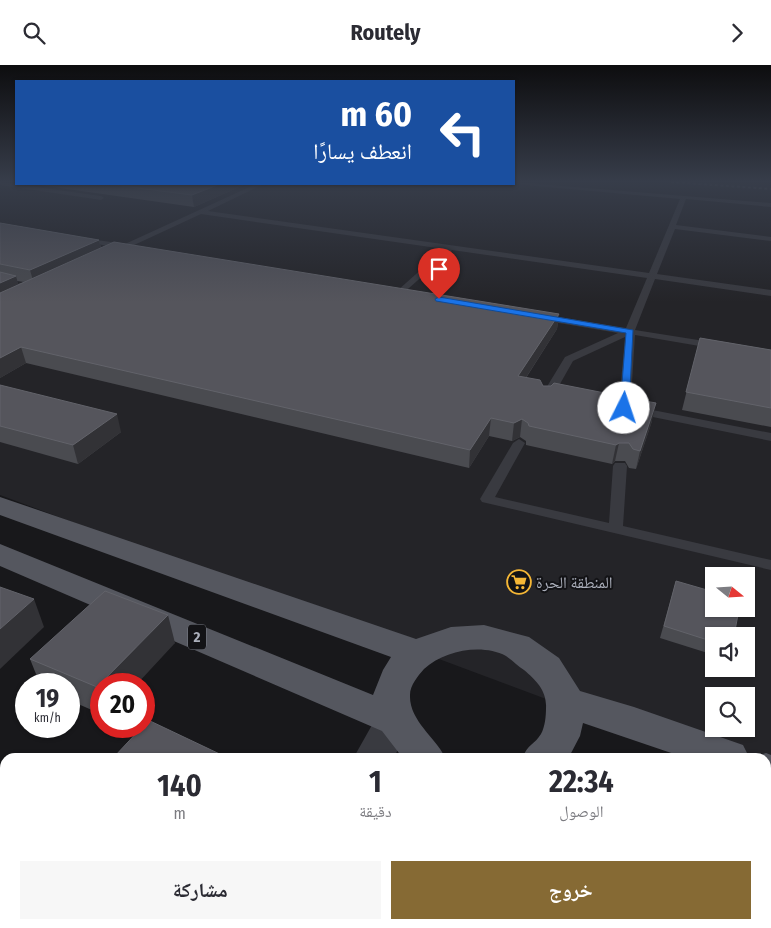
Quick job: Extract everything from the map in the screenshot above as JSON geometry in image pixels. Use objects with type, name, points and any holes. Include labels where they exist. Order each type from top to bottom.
[{"type":"main road","points":[[0,505],[417,653]]},
{"type":"main road","name":"2","points":[[0,553],[395,720]]},
{"type":"main road","points":[[421,753],[408,742],[395,720],[392,695],[399,671],[417,653],[439,642],[465,637],[491,639],[517,647],[539,661],[556,680],[565,702],[563,730],[549,753]]},
{"type":"main road","points":[[565,702],[634,723],[718,753]]},
{"type":"street","points":[[376,753],[395,720]]},
{"type":"lane","points":[[107,255],[177,222]]},
{"type":"lane","points":[[271,222],[771,293]]},
{"type":"lane","points":[[674,222],[630,331],[624,412],[771,437]]},
{"type":"lane","points":[[672,227],[771,239]]},
{"type":"lane","points":[[77,239],[144,250]]},
{"type":"lane","points":[[400,293],[450,248]]},
{"type":"lane","points":[[391,291],[410,295]]},
{"type":"lane","points":[[534,315],[724,347]]},
{"type":"lane","points":[[546,399],[569,359],[630,331]]},
{"type":"lane","points":[[520,443],[487,499],[771,565]]},
{"type":"lane","points":[[616,528],[620,466]]},
{"type":"shaded area","points":[[0,222],[771,222],[771,753],[690,753],[0,495]]},
{"type":"building","points":[[0,223],[99,240],[30,270],[0,264]]},
{"type":"building","points":[[114,242],[559,314],[518,376],[540,380],[543,386],[551,386],[554,383],[620,396],[624,401],[632,401],[634,399],[656,403],[640,451],[633,449],[629,443],[619,443],[616,445],[529,426],[522,419],[514,423],[491,418],[470,450],[21,347],[0,358],[0,293]]},
{"type":"building","points":[[0,272],[16,276],[0,283]]},
{"type":"building","points":[[700,338],[771,350],[771,408],[686,392]]},
{"type":"building","points":[[0,385],[117,414],[73,445],[0,426]]},
{"type":"building","points":[[676,581],[705,589],[705,617],[738,617],[736,627],[705,627],[705,639],[664,626]]},
{"type":"building","points":[[0,587],[34,599],[0,629]]},
{"type":"building","points":[[105,591],[168,615],[111,673],[90,673],[90,684],[80,680],[80,673],[64,673],[30,659]]},
{"type":"building","points":[[155,723],[218,753],[118,753],[132,738],[155,738]]},
{"type":"place","name":"المنطقة الحرة","points":[[519,582]]},
{"type":"route","points":[[439,299],[630,331],[624,408]]}]
